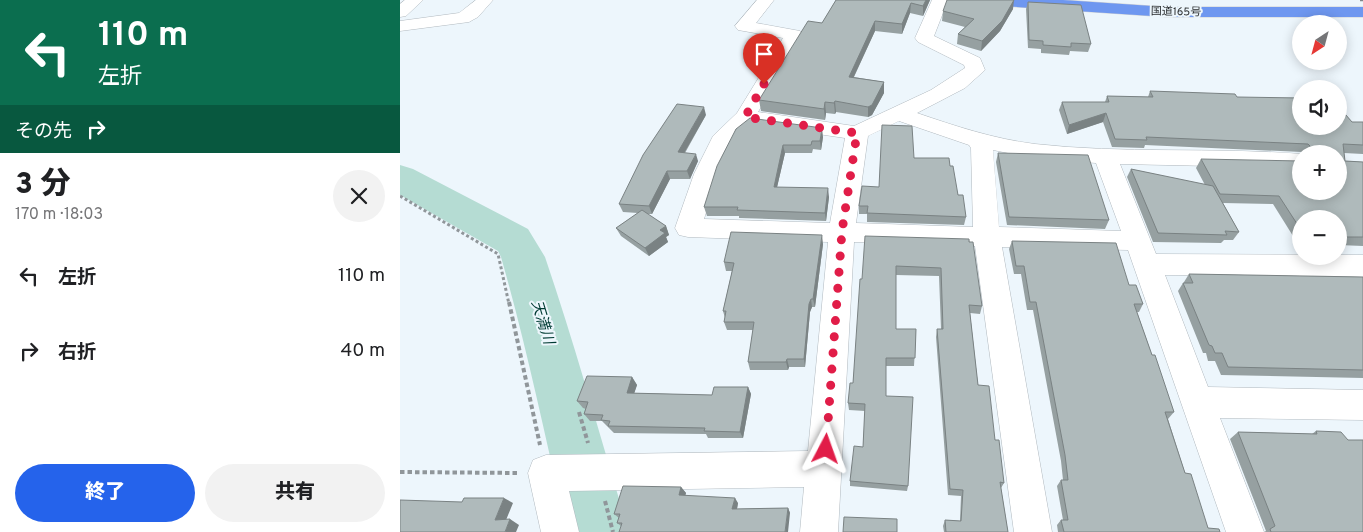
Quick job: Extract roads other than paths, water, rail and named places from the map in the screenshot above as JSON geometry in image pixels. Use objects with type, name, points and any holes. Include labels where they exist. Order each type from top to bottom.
[{"type":"highway","name":"国道165号","points":[[988,0],[1168,12],[1363,12]]},
{"type":"street","points":[[400,12],[415,0]]},
{"type":"street","points":[[400,26],[463,18],[472,13],[485,0]]},
{"type":"street","points":[[766,0],[744,26],[794,35],[745,117],[724,136],[706,174],[688,228],[842,231],[987,237],[1142,252],[1363,266]]},
{"type":"street","points":[[745,117],[857,133],[938,95],[964,80],[975,70],[973,62],[924,38],[940,0]]},
{"type":"street","points":[[423,23],[443,6]]},
{"type":"street","points":[[898,114],[977,140],[1034,151],[1104,156],[1292,161]]},
{"type":"street","points":[[820,532],[842,231],[857,133]]},
{"type":"street","points":[[977,140],[982,148],[987,237],[1033,532]]},
{"type":"street","points":[[1104,156],[1142,252],[1245,532]]},
{"type":"street","points":[[1197,402],[1363,405]]},
{"type":"street","points":[[560,532],[546,473],[824,469]]},
{"type":"waterway","name":"天満川","points":[[400,178],[513,240],[523,257],[548,336],[559,388],[598,532]]}]
